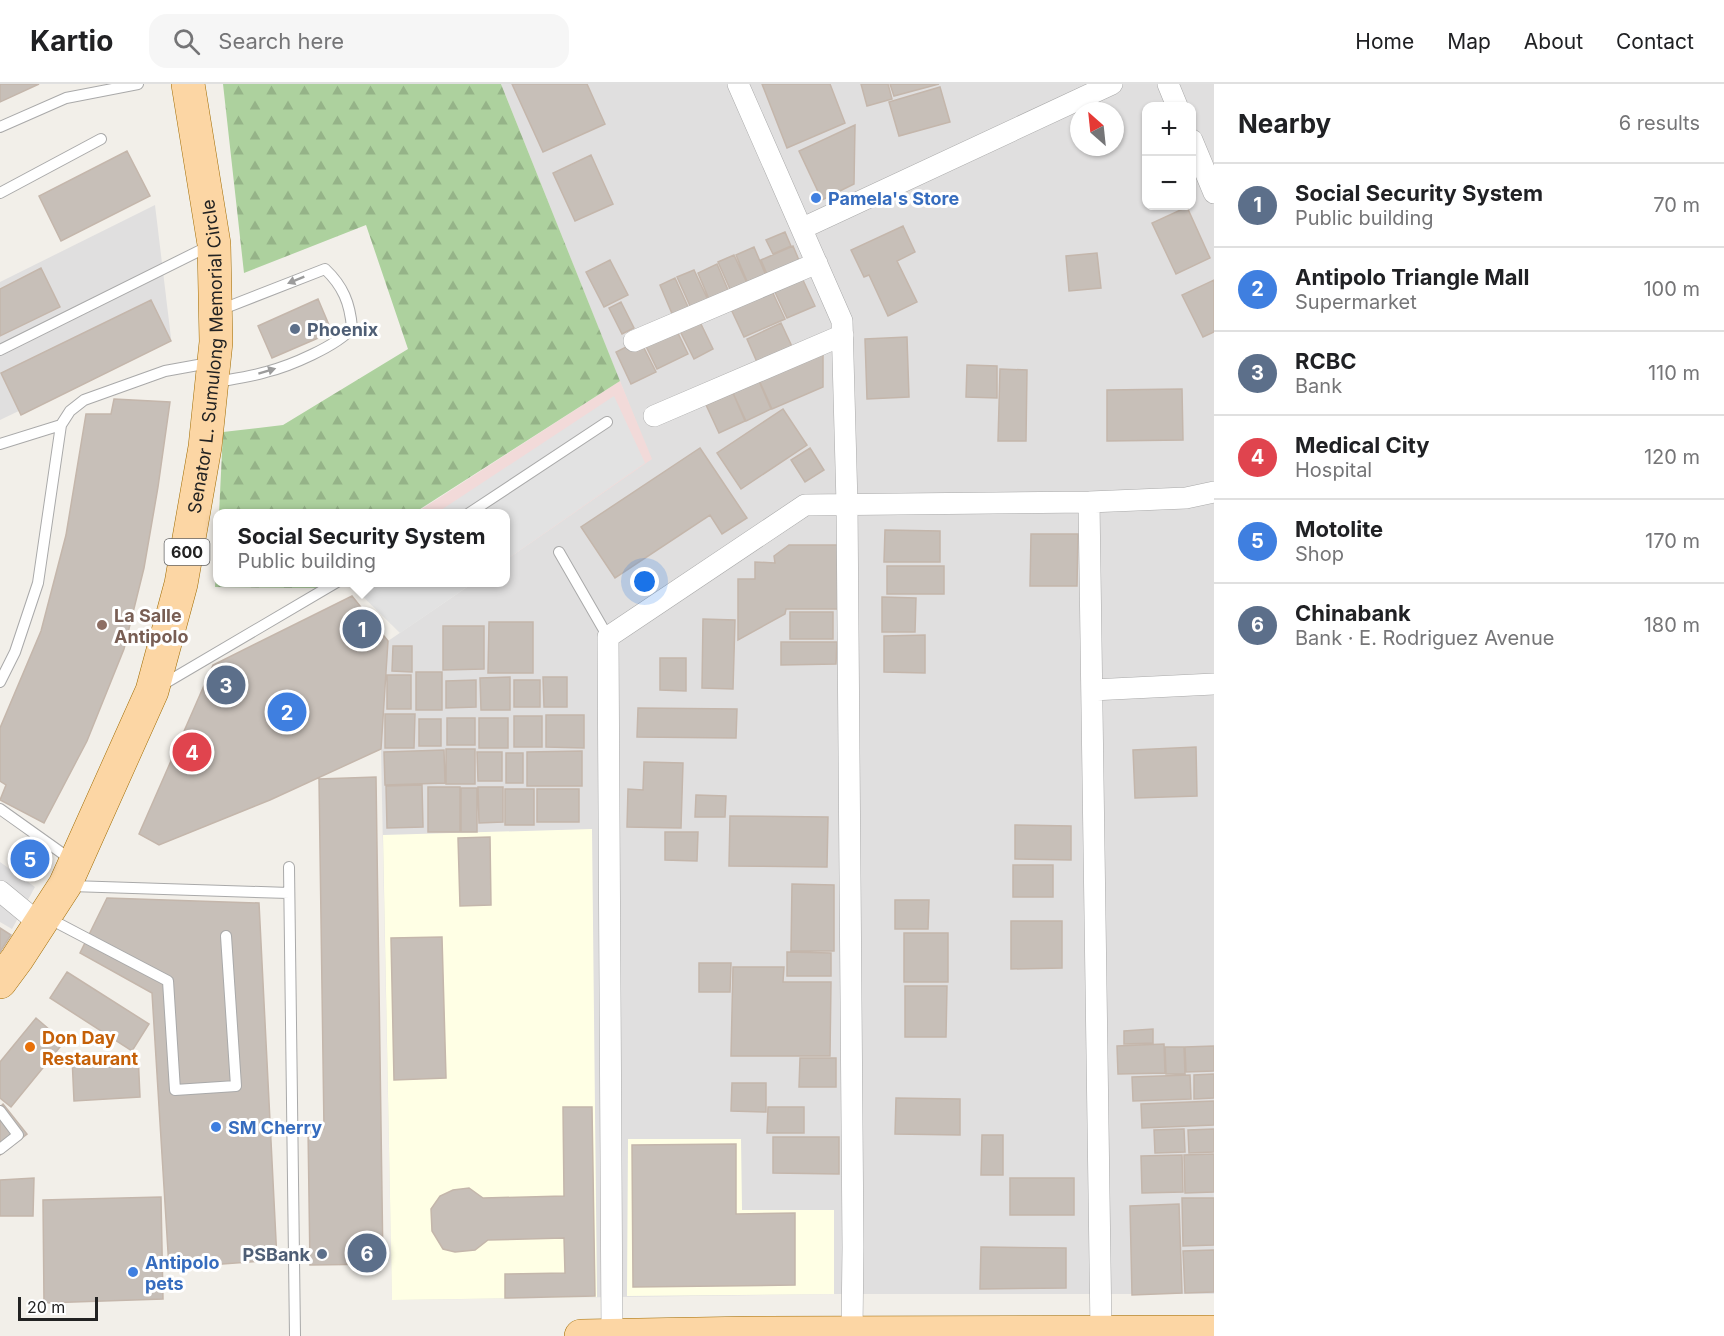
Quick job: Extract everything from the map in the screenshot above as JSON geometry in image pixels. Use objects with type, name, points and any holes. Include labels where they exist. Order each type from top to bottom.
[{"type":"main road","name":"Senator L. Sumulong Memorial Circle","points":[[0,982],[43,920],[70,874],[152,691],[181,584],[205,447],[216,342],[214,243],[188,84]]},
{"type":"main road","points":[[581,1336],[852,1332],[1214,1332]]},
{"type":"street","points":[[738,84],[842,321],[847,504],[852,1332]]},
{"type":"street","points":[[802,228],[1112,84]]},
{"type":"street","points":[[1168,84],[1175,102]]},
{"type":"street","points":[[1196,152],[1214,193]]},
{"type":"street","points":[[634,341],[818,263]]},
{"type":"street","points":[[654,416],[843,335]]},
{"type":"street","points":[[612,1335],[608,637],[805,505],[1089,502],[1186,498],[1214,492]]},
{"type":"street","points":[[1089,502],[1092,690],[1120,1333]]},
{"type":"street","points":[[1092,690],[1214,684]]},
{"type":"street","points":[[0,891],[43,920]]},
{"type":"lane","points":[[0,127],[66,98],[138,84]]},
{"type":"lane","points":[[0,193],[101,139]]},
{"type":"lane","points":[[0,350],[214,243]]},
{"type":"lane","points":[[0,682],[15,652],[38,583],[61,425],[70,411],[84,400],[165,371],[268,372],[344,338],[352,328],[351,311],[345,295],[335,279],[324,269],[216,312]]},
{"type":"lane","points":[[474,509],[607,422]]},
{"type":"lane","points":[[0,444],[61,425]]},
{"type":"lane","points":[[559,552],[608,637]]},
{"type":"lane","points":[[152,691],[329,587]]},
{"type":"lane","points":[[0,808],[70,874],[289,893]]},
{"type":"lane","points":[[289,867],[295,1336]]},
{"type":"lane","points":[[43,920],[168,981],[175,1089],[236,1086],[226,936]]},
{"type":"lane","points":[[0,1112],[18,1135],[0,1149]]},
{"type":"shaded area","points":[[501,84],[1214,84],[1214,1294],[834,1294],[392,1300],[381,749],[388,641],[467,587],[510,587],[510,557],[651,459]]},
{"type":"shaded area","points":[[155,205],[171,338],[0,420],[0,282]]},
{"type":"shaded area","points":[[620,381],[652,459],[510,557],[510,509],[422,509]]},
{"type":"shaded area","points":[[614,396],[645,463],[510,557],[510,509],[443,509]]},
{"type":"shaded area","points":[[353,587],[467,587],[400,633]]},
{"type":"shaded area","points":[[592,829],[597,1297],[392,1300],[383,835]]},
{"type":"shaded area","points":[[0,862],[35,887],[12,929],[0,922]]},
{"type":"shaded area","points":[[628,1139],[741,1139],[742,1210],[834,1210],[834,1294],[627,1296]]},
{"type":"green space","points":[[223,84],[501,84],[620,381],[420,509],[219,509],[223,432],[283,425],[408,349],[366,225],[244,273]]},
{"type":"green space","points":[[215,587],[318,587],[317,588]]},
{"type":"building","points":[[0,84],[39,84],[0,102]]},
{"type":"building","points":[[512,84],[587,84],[605,124],[543,152]]},
{"type":"building","points":[[762,84],[830,84],[845,123],[787,148]]},
{"type":"building","points":[[861,84],[888,84],[892,99],[867,106]]},
{"type":"building","points":[[890,84],[939,84],[894,96]]},
{"type":"building","points":[[940,87],[950,122],[899,136],[889,102]]},
{"type":"building","points":[[855,125],[854,184],[822,200],[799,151]]},
{"type":"building","points":[[127,151],[150,196],[61,241],[39,196]]},
{"type":"building","points":[[591,155],[613,204],[575,221],[553,173]]},
{"type":"building","points":[[1180,210],[1188,210],[1210,258],[1176,274],[1152,223]]},
{"type":"building","points":[[903,226],[915,252],[897,261],[917,302],[888,316],[869,275],[864,277],[851,250]]},
{"type":"building","points":[[785,232],[791,246],[773,254],[766,240]]},
{"type":"building","points":[[793,246],[801,265],[769,279],[761,260]]},
{"type":"building","points":[[754,247],[767,278],[749,286],[736,255]]},
{"type":"building","points":[[1097,253],[1101,288],[1069,291],[1066,256]]},
{"type":"building","points":[[734,255],[747,283],[730,289],[718,262]]},
{"type":"building","points":[[610,260],[628,295],[604,307],[586,272]]},
{"type":"building","points":[[717,264],[728,290],[709,299],[698,273]]},
{"type":"building","points":[[41,268],[60,307],[0,336],[0,289]]},
{"type":"building","points":[[694,270],[708,300],[691,308],[677,277]]},
{"type":"building","points":[[675,278],[689,309],[673,316],[660,285]]},
{"type":"building","points":[[802,278],[815,306],[787,318],[774,290]]},
{"type":"building","points":[[1214,280],[1214,332],[1203,337],[1182,295]]},
{"type":"building","points":[[771,289],[785,319],[744,337],[730,307]]},
{"type":"building","name":"Phoenix","points":[[318,299],[332,332],[272,358],[258,326]]},
{"type":"building","points":[[151,300],[171,341],[21,415],[1,373]]},
{"type":"building","points":[[621,302],[634,328],[622,334],[609,308]]},
{"type":"building","points":[[700,322],[713,349],[694,359],[680,331]]},
{"type":"building","points":[[781,323],[795,353],[760,369],[747,339]]},
{"type":"building","points":[[674,325],[688,354],[657,369],[643,340]]},
{"type":"building","points":[[907,337],[909,397],[867,399],[865,339]]},
{"type":"building","points":[[640,340],[656,372],[631,384],[616,352]]},
{"type":"building","points":[[823,351],[823,387],[772,409],[759,380]]},
{"type":"building","points":[[967,365],[997,366],[997,398],[966,397]]},
{"type":"building","points":[[1000,369],[1027,370],[1026,441],[998,441]]},
{"type":"building","points":[[759,381],[771,409],[746,421],[733,393]]},
{"type":"building","points":[[1182,389],[1183,440],[1107,441],[1107,390]]},
{"type":"building","points":[[733,393],[745,421],[719,433],[706,405]]},
{"type":"building","points":[[114,399],[170,402],[158,487],[144,568],[124,649],[87,741],[44,823],[0,800],[6,785],[0,781],[0,728],[41,631],[66,535],[86,414],[111,414]]},
{"type":"building","points":[[783,409],[807,445],[741,489],[717,453]]},
{"type":"building","points":[[700,448],[747,518],[722,534],[710,515],[615,578],[581,527]]},
{"type":"building","points":[[810,448],[824,470],[805,482],[791,460]]},
{"type":"building","points":[[885,530],[940,531],[940,562],[884,562]]},
{"type":"building","points":[[1031,534],[1078,534],[1077,586],[1030,586]]},
{"type":"building","points":[[789,545],[839,545],[839,609],[786,609],[785,614],[738,640],[738,579],[755,579],[755,562],[775,563],[774,556]]},
{"type":"building","points":[[887,566],[944,566],[944,594],[887,594]]},
{"type":"building","points":[[352,596],[388,641],[381,749],[270,800],[159,845],[139,834],[213,665]]},
{"type":"building","points":[[882,597],[916,598],[915,632],[882,632]]},
{"type":"building","points":[[790,612],[833,612],[833,639],[790,639]]},
{"type":"building","points":[[703,619],[735,620],[733,689],[702,688]]},
{"type":"building","points":[[489,622],[533,622],[533,673],[488,673]]},
{"type":"building","points":[[443,626],[484,626],[484,669],[443,670]]},
{"type":"building","points":[[925,635],[925,673],[884,672],[884,636]]},
{"type":"building","points":[[781,642],[837,642],[836,664],[781,665]]},
{"type":"building","points":[[393,646],[412,646],[412,672],[392,671]]},
{"type":"building","points":[[660,658],[686,658],[686,691],[660,690]]},
{"type":"building","points":[[416,672],[442,672],[442,710],[416,710]]},
{"type":"building","points":[[387,675],[411,675],[411,709],[387,709]]},
{"type":"building","points":[[510,677],[510,710],[481,710],[480,678]]},
{"type":"building","points":[[543,677],[567,677],[567,707],[544,707]]},
{"type":"building","points":[[476,680],[476,707],[446,708],[446,681]]},
{"type":"building","points":[[514,680],[540,680],[540,707],[514,707]]},
{"type":"building","points":[[638,708],[737,709],[736,738],[637,737]]},
{"type":"building","points":[[385,714],[415,714],[414,748],[385,748]]},
{"type":"building","points":[[546,715],[584,715],[584,748],[546,747]]},
{"type":"building","points":[[514,716],[542,716],[542,747],[514,747]]},
{"type":"building","points":[[447,718],[475,718],[475,745],[447,745]]},
{"type":"building","points":[[479,718],[508,718],[508,748],[479,748]]},
{"type":"building","points":[[419,719],[441,719],[441,746],[419,746]]},
{"type":"building","points":[[1196,747],[1197,796],[1135,798],[1133,750]]},
{"type":"building","points":[[446,749],[475,749],[475,784],[446,784]]},
{"type":"building","points":[[444,750],[445,783],[385,785],[384,752]]},
{"type":"building","points":[[582,751],[582,786],[527,786],[527,752]]},
{"type":"building","points":[[477,752],[502,752],[502,781],[478,781]]},
{"type":"building","points":[[506,753],[523,753],[523,783],[506,783]]},
{"type":"building","points":[[644,762],[683,763],[681,828],[627,827],[628,789],[643,790]]},
{"type":"building","points":[[376,777],[383,1264],[310,1265],[308,1129],[324,1129],[319,779]]},
{"type":"building","points":[[422,785],[423,827],[387,828],[386,786]]},
{"type":"building","points":[[428,787],[460,787],[460,832],[428,832]]},
{"type":"building","points":[[478,787],[503,787],[503,822],[479,823]]},
{"type":"building","points":[[461,788],[477,788],[477,832],[461,832]]},
{"type":"building","points":[[505,789],[534,789],[534,825],[505,825]]},
{"type":"building","points":[[537,789],[579,789],[579,822],[537,822]]},
{"type":"building","points":[[696,795],[726,796],[725,817],[695,817]]},
{"type":"building","points":[[730,816],[828,817],[827,867],[729,866]]},
{"type":"building","points":[[1015,825],[1071,826],[1071,860],[1015,859]]},
{"type":"building","points":[[665,832],[698,832],[697,861],[665,860]]},
{"type":"building","points":[[490,837],[491,905],[460,906],[458,838]]},
{"type":"building","points":[[1013,865],[1053,865],[1053,897],[1013,897]]},
{"type":"building","points":[[792,884],[834,885],[834,951],[791,951]]},
{"type":"building","name":"SM Cherry","points":[[107,898],[259,903],[277,1260],[169,1268],[152,993],[80,953]]},
{"type":"building","points":[[895,900],[929,900],[928,929],[895,929]]},
{"type":"building","points":[[1011,921],[1062,921],[1062,968],[1011,969]]},
{"type":"building","points":[[0,928],[11,935],[0,952]]},
{"type":"building","points":[[904,933],[948,933],[948,982],[904,982]]},
{"type":"building","points":[[442,937],[446,1078],[394,1080],[391,938]]},
{"type":"building","points":[[787,952],[831,953],[831,976],[787,976]]},
{"type":"building","points":[[699,963],[731,963],[730,992],[699,992]]},
{"type":"building","points":[[733,967],[784,967],[783,982],[831,982],[830,1056],[731,1056]]},
{"type":"building","points":[[67,972],[149,1024],[132,1051],[50,998]]},
{"type":"building","points":[[905,986],[947,986],[946,1037],[905,1037]]},
{"type":"building","points":[[36,1018],[64,1042],[11,1107],[0,1098],[0,1062]]},
{"type":"building","points":[[1153,1029],[1153,1043],[1124,1044],[1124,1031]]},
{"type":"building","points":[[1164,1044],[1165,1073],[1118,1074],[1117,1046]]},
{"type":"building","points":[[1214,1046],[1214,1071],[1186,1072],[1185,1047]]},
{"type":"building","points":[[1165,1047],[1184,1047],[1185,1074],[1166,1074]]},
{"type":"building","points":[[138,1053],[140,1097],[74,1101],[72,1057]]},
{"type":"building","points":[[800,1058],[836,1058],[836,1087],[799,1087]]},
{"type":"building","points":[[1214,1074],[1214,1098],[1194,1099],[1194,1075]]},
{"type":"building","points":[[1190,1075],[1191,1099],[1133,1101],[1132,1077]]},
{"type":"building","points":[[732,1083],[766,1083],[766,1112],[731,1111]]},
{"type":"building","points":[[896,1098],[960,1099],[960,1135],[895,1134]]},
{"type":"building","points":[[1214,1101],[1214,1125],[1142,1128],[1141,1104]]},
{"type":"building","points":[[3,1104],[27,1134],[0,1155],[0,1107]]},
{"type":"building","points":[[563,1107],[592,1107],[595,1296],[505,1298],[505,1274],[565,1273],[564,1238],[488,1240],[475,1250],[455,1252],[443,1249],[432,1231],[431,1209],[440,1196],[453,1190],[469,1188],[483,1198],[564,1196]]},
{"type":"building","points":[[768,1107],[804,1107],[804,1133],[767,1133]]},
{"type":"building","points":[[1184,1129],[1185,1152],[1155,1153],[1154,1130]]},
{"type":"building","points":[[1214,1129],[1214,1152],[1189,1153],[1188,1130]]},
{"type":"building","points":[[982,1135],[1003,1135],[1003,1175],[981,1175]]},
{"type":"building","points":[[773,1137],[839,1137],[839,1174],[773,1173]]},
{"type":"building","points":[[736,1144],[736,1214],[795,1213],[795,1285],[633,1287],[632,1145]]},
{"type":"building","points":[[1214,1154],[1214,1192],[1185,1193],[1184,1155]]},
{"type":"building","points":[[1182,1155],[1183,1192],[1142,1193],[1141,1156]]},
{"type":"building","points":[[34,1178],[33,1216],[0,1216],[0,1180]]},
{"type":"building","points":[[1010,1178],[1074,1178],[1074,1215],[1010,1215]]},
{"type":"building","points":[[161,1197],[163,1299],[44,1303],[43,1200]]},
{"type":"building","points":[[1182,1198],[1214,1198],[1214,1245],[1183,1246]]},
{"type":"building","points":[[1179,1204],[1182,1293],[1132,1295],[1130,1206]]},
{"type":"building","points":[[981,1247],[1066,1248],[1066,1288],[980,1289]]},
{"type":"building","points":[[1214,1250],[1214,1292],[1185,1293],[1183,1251]]},
{"type":"place","name":"Pamela's Store","points":[[816,198]]},
{"type":"place","name":"Phoenix","points":[[295,329]]},
{"type":"place","name":"La Salle Antipolo","points":[[102,625]]},
{"type":"place","name":"Social Security System","points":[[362,629]]},
{"type":"place","name":"RCBC","points":[[226,685]]},
{"type":"place","name":"Antipolo Triangle Mall","points":[[287,712]]},
{"type":"place","name":"Medical City","points":[[192,752]]},
{"type":"place","name":"Motolite","points":[[30,859]]},
{"type":"place","name":"Don Day Restaurant","points":[[30,1047]]},
{"type":"place","name":"SM Cherry","points":[[216,1127]]},
{"type":"place","name":"Chinabank","points":[[367,1253]]},
{"type":"place","name":"PSBank","points":[[322,1254]]},
{"type":"place","name":"Antipolo pets","points":[[133,1272]]}]
